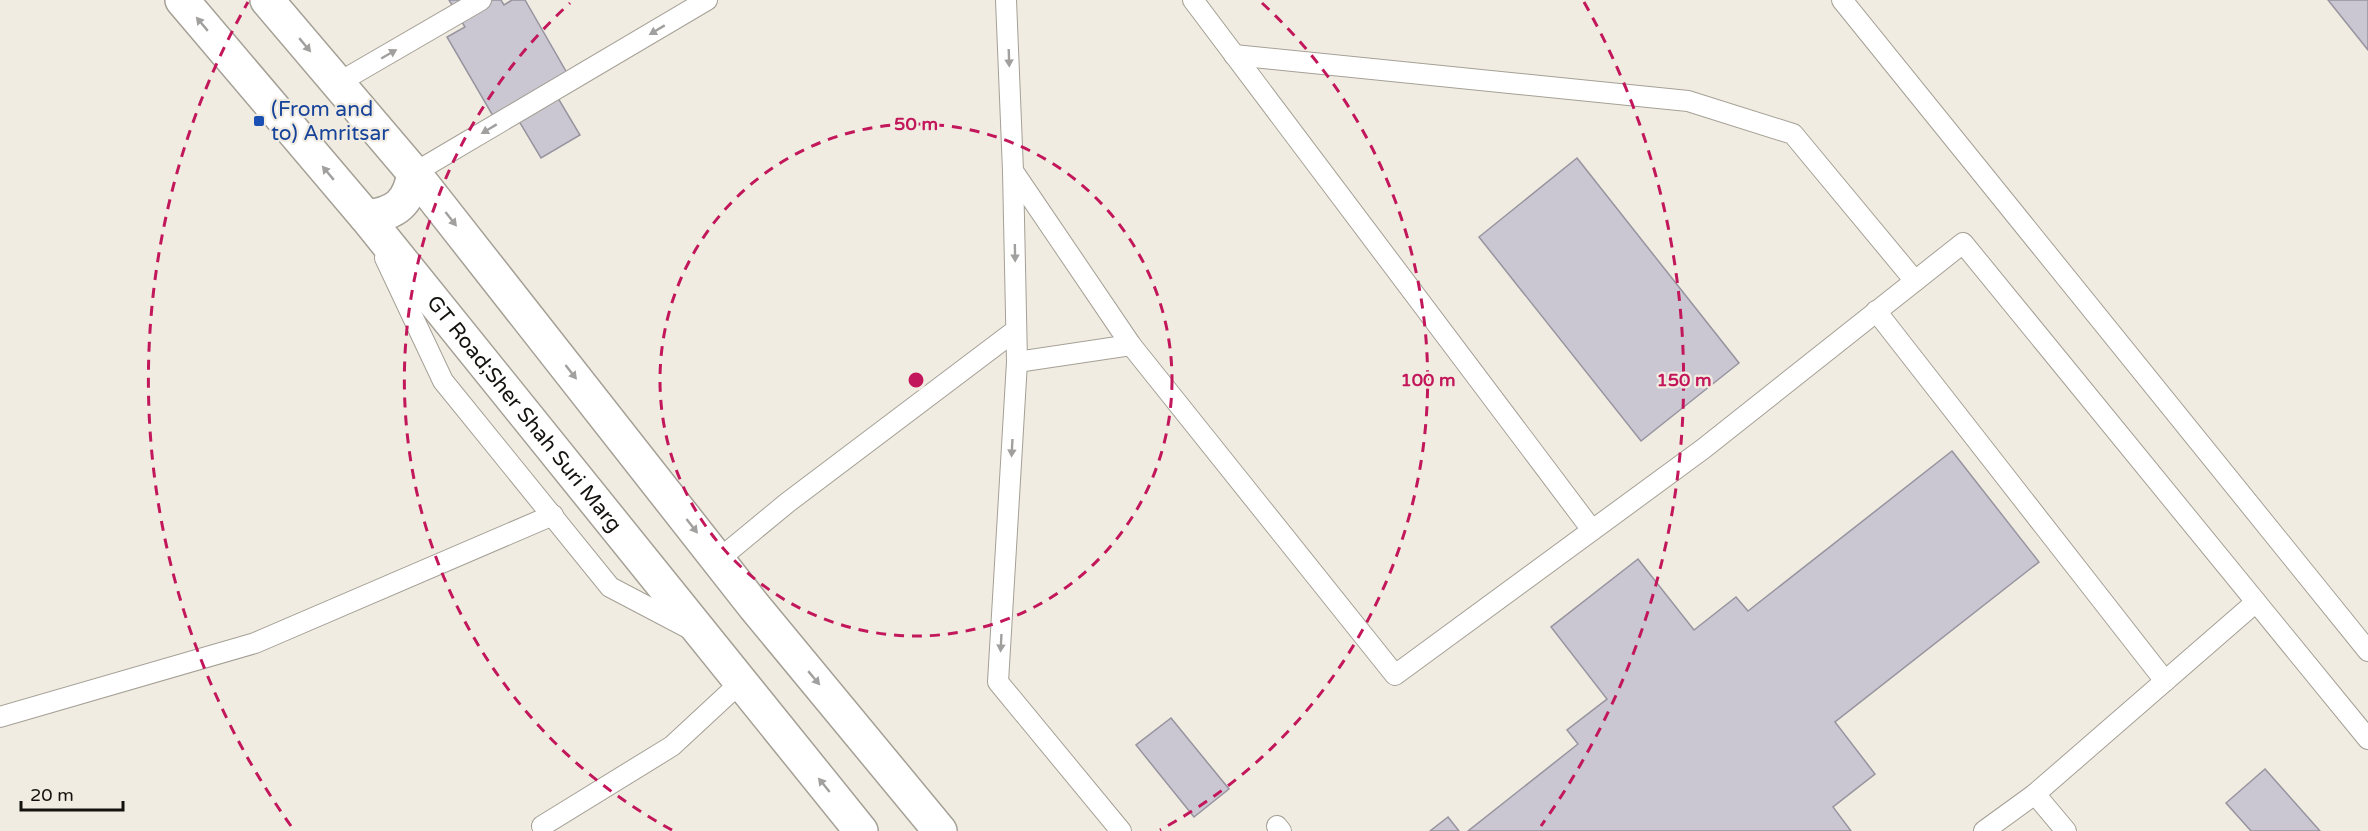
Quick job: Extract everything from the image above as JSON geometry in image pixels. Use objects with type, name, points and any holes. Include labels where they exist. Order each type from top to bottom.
[{"type":"highway","name":"GT Road;Sher Shah Suri Marg","points":[[182,0],[366,217],[861,831]]},
{"type":"highway","points":[[267,0],[414,173],[718,560],[940,831]]},
{"type":"highway","points":[[366,217],[381,216],[394,210],[405,200],[412,187],[414,173]]},
{"type":"lane","points":[[338,83],[480,0]]},
{"type":"lane","points":[[414,173],[707,0]]},
{"type":"lane","points":[[1006,0],[1013,171],[1017,362],[998,682],[1121,831]]},
{"type":"lane","points":[[1193,0],[1592,530]]},
{"type":"lane","points":[[1842,0],[2368,651]]},
{"type":"lane","points":[[1234,55],[1688,101],[1793,134],[1915,281]]},
{"type":"lane","points":[[1013,171],[1131,345],[1395,675],[1703,448],[1963,243],[2368,739]]},
{"type":"lane","points":[[366,217],[443,381],[610,587],[705,637]]},
{"type":"lane","points":[[1876,311],[2165,681]]},
{"type":"lane","points":[[718,560],[787,503],[1016,330]]},
{"type":"lane","points":[[1017,362],[1131,345]]},
{"type":"lane","points":[[0,717],[255,642],[553,515]]},
{"type":"lane","points":[[1984,831],[2035,794],[2256,602]]},
{"type":"lane","points":[[542,826],[672,746],[741,682]]},
{"type":"lane","points":[[2035,794],[2066,831]]},
{"type":"building","points":[[449,0],[501,0],[504,5],[512,0],[525,0],[567,73],[549,83],[580,135],[541,158],[510,106],[493,116],[447,37],[465,27]]},
{"type":"building","points":[[2328,0],[2368,0],[2368,50]]},
{"type":"building","points":[[1577,158],[1739,363],[1641,441],[1479,237]]},
{"type":"building","points":[[1952,451],[2039,562],[1835,722],[1875,774],[1833,807],[1851,831],[1468,831],[1578,744],[1567,730],[1607,699],[1551,627],[1638,559],[1694,630],[1736,597],[1748,611]]},
{"type":"building","points":[[1171,718],[1229,789],[1194,817],[1136,745]]},
{"type":"building","points":[[2265,769],[2320,831],[2251,831],[2226,803]]},
{"type":"building","points":[[1448,817],[1459,831],[1430,831]]},
{"type":"place","name":"(From and to) Amritsar","points":[[259,121]]}]
